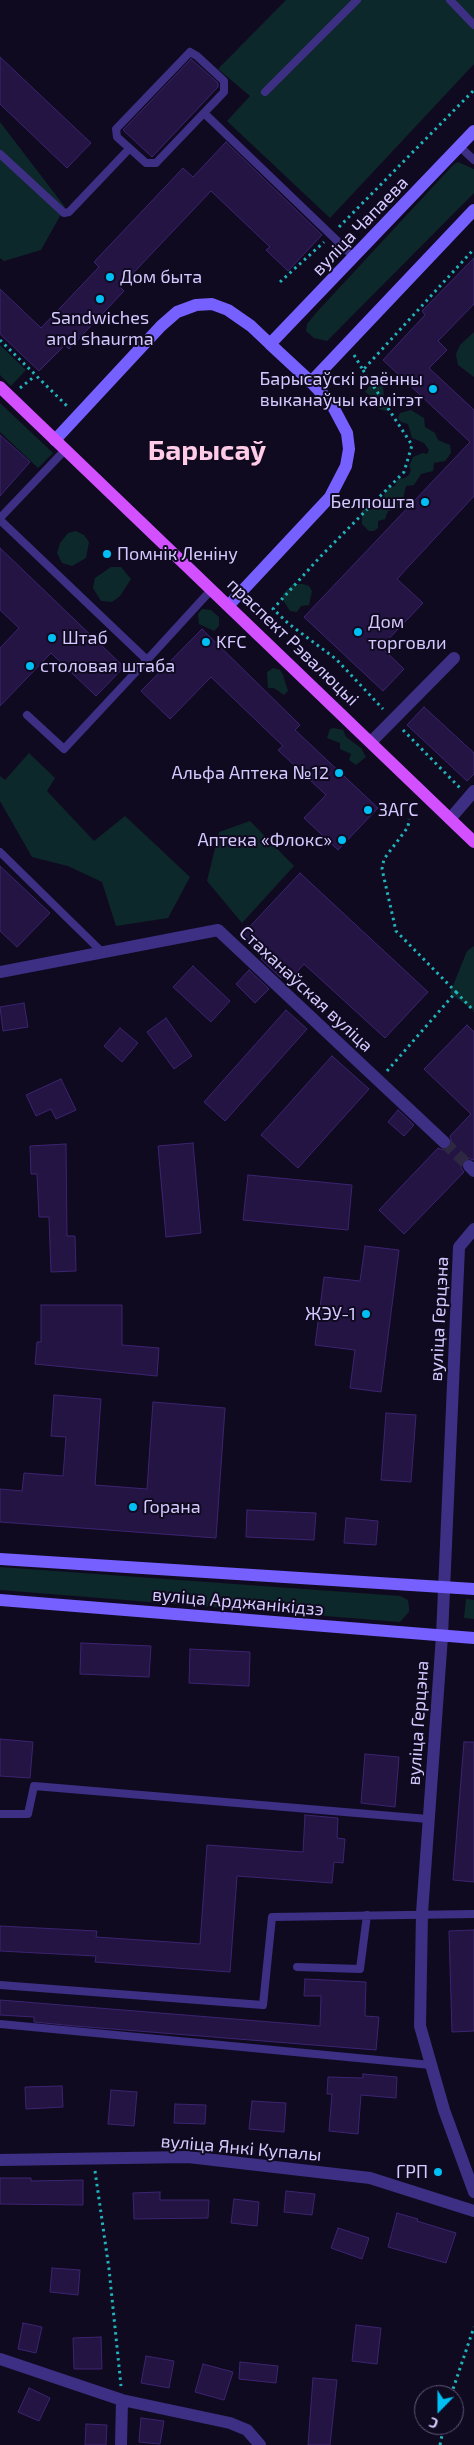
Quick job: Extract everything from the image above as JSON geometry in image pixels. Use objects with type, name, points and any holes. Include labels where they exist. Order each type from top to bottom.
[{"type":"main road","name":"вуліца Чапаева","points":[[270,344],[474,131]]},
{"type":"main road","points":[[311,382],[474,210]]},
{"type":"main road","points":[[55,440],[161,326],[177,312],[196,305],[212,304],[228,310],[251,326],[311,382],[331,403],[347,432],[346,466],[330,497],[229,605]]},
{"type":"main road","name":"праспект Рэвалюцыі","points":[[0,387],[474,842]]},
{"type":"main road","name":"вуліца Арджанікідзэ","points":[[0,1559],[474,1589]]},
{"type":"main road","name":"вуліца Арджанікідзэ","points":[[0,1600],[474,1638]]},
{"type":"street","points":[[370,742],[454,658]]},
{"type":"street","points":[[450,819],[471,795]]},
{"type":"street","name":"Стаханаўская вуліца","points":[[0,972],[218,930],[444,1142]]},
{"type":"street","name":"вуліца Герцэна","points":[[474,1230],[459,1247],[442,1636],[422,1913],[420,2026],[444,2110],[474,2192]]},
{"type":"street","name":"вуліца Янкі Купалы","points":[[0,2160],[188,2157],[370,2178],[474,2211]]},
{"type":"street","points":[[0,2359],[122,2400],[230,2423],[247,2430],[260,2445]]},
{"type":"street","points":[[121,2445],[122,2400]]},
{"type":"lane","points":[[265,92],[357,0]]},
{"type":"lane","points":[[450,0],[474,25]]},
{"type":"lane","points":[[190,52],[197,56],[225,84],[224,92],[156,163],[146,163],[129,149],[117,137],[116,128],[190,52]]},
{"type":"lane","points":[[204,113],[354,257]]},
{"type":"lane","points":[[459,146],[474,160]]},
{"type":"lane","points":[[0,154],[64,213],[68,212],[129,149]]},
{"type":"lane","points":[[65,450],[0,519],[147,660]]},
{"type":"lane","points":[[27,715],[64,749],[212,589]]},
{"type":"lane","points":[[0,852],[102,952]]},
{"type":"lane","points":[[0,1814],[28,1814],[34,1786],[428,1819]]},
{"type":"lane","points":[[0,1985],[263,2005],[272,1917],[422,1913],[474,1914]]},
{"type":"lane","points":[[297,1967],[360,1969],[367,1915]]},
{"type":"lane","points":[[0,2024],[432,2065]]},
{"type":"path","points":[[280,282],[331,235],[474,90]]},
{"type":"path","points":[[363,370],[474,249]]},
{"type":"path","points":[[0,340],[77,416]]},
{"type":"path","points":[[346,344],[412,445],[404,472],[320,557],[273,609],[289,624],[336,659],[393,719],[471,795]]},
{"type":"path","points":[[15,392],[35,376]]},
{"type":"path","points":[[409,819],[408,827],[384,859],[382,868],[396,931],[474,1011]]},
{"type":"path","points":[[379,1081],[456,992]]},
{"type":"path","points":[[94,2158],[109,2268],[122,2400]]},
{"type":"path","points":[[454,2385],[474,2327]]},
{"type":"green space","points":[[286,0],[474,0],[474,64],[330,218],[227,121],[250,96],[218,69]]},
{"type":"green space","points":[[0,122],[65,207],[41,250],[4,261],[0,258]]},
{"type":"green space","points":[[458,162],[474,169],[474,193],[327,341],[314,338],[306,331],[307,324],[316,313],[453,165]]},
{"type":"green space","points":[[474,332],[474,377],[458,365],[456,354],[460,345]]},
{"type":"green space","points":[[0,345],[26,370],[11,386],[0,375]]},
{"type":"green space","points":[[372,382],[383,386],[384,397],[390,398],[395,403],[387,411],[379,409],[374,398],[365,392]]},
{"type":"green space","points":[[0,403],[53,453],[38,468],[0,432]]},
{"type":"green space","points":[[411,410],[424,418],[425,427],[435,433],[438,440],[450,445],[451,453],[445,461],[434,463],[433,471],[421,474],[414,485],[406,486],[401,508],[388,511],[385,519],[378,521],[378,528],[374,531],[369,531],[362,524],[362,510],[367,506],[375,505],[384,498],[385,490],[395,486],[398,479],[409,475],[411,470],[409,466],[413,457],[423,453],[427,454],[429,450],[424,443],[412,438],[408,424],[401,422],[398,418],[400,413]]},
{"type":"green space","points":[[76,531],[84,535],[89,542],[86,558],[72,566],[62,563],[57,553],[60,543],[68,533]]},
{"type":"green space","points":[[111,567],[121,567],[131,579],[120,596],[112,602],[101,601],[93,588],[95,578]]},
{"type":"green space","points":[[293,584],[309,586],[312,591],[309,605],[301,606],[297,612],[290,611],[283,600],[283,594]]},
{"type":"green space","points":[[202,609],[211,610],[219,617],[219,626],[214,631],[199,624],[198,614]]},
{"type":"green space","points":[[273,668],[280,670],[283,675],[288,691],[284,695],[274,688],[268,688],[267,672]]},
{"type":"green space","points":[[330,729],[343,730],[346,737],[361,748],[366,757],[356,765],[349,760],[351,754],[340,749],[340,743],[327,738]]},
{"type":"green space","points":[[29,753],[55,778],[47,791],[94,841],[125,816],[190,877],[168,918],[116,926],[102,882],[68,866],[32,857],[0,801],[0,776],[5,780]]},
{"type":"green space","points":[[250,821],[294,866],[242,923],[207,881],[219,832]]},
{"type":"green space","points":[[474,946],[474,1011],[450,993],[467,951]]},
{"type":"green space","points":[[0,1567],[400,1596],[408,1600],[409,1612],[400,1622],[0,1590]]},
{"type":"green space","points":[[466,1599],[474,1600],[474,1619],[464,1618]]},
{"type":"building","points":[[0,57],[91,143],[67,168],[0,104]]},
{"type":"building","points":[[191,59],[218,83],[218,87],[152,157],[123,130]]},
{"type":"building","points":[[226,142],[322,235],[288,271],[266,250],[270,247],[211,191],[120,287],[124,291],[69,349],[65,345],[39,371],[0,334],[0,289],[41,328],[99,267],[94,262],[183,168],[193,177]]},
{"type":"building","points":[[474,258],[474,304],[438,341],[447,350],[429,368],[474,410],[474,496],[397,579],[423,603],[381,647],[404,669],[383,691],[304,617],[470,442],[383,360],[425,315],[422,311]]},
{"type":"building","points":[[0,435],[30,462],[0,496]]},
{"type":"building","name":"Штаб","points":[[0,548],[124,667],[96,696],[51,653],[0,706],[0,648],[19,628],[0,610]]},
{"type":"building","points":[[202,629],[300,725],[295,730],[378,808],[338,850],[304,818],[326,795],[278,750],[283,746],[211,677],[170,719],[141,691]]},
{"type":"building","points":[[424,707],[474,753],[474,774],[467,781],[407,725]]},
{"type":"building","points":[[0,866],[50,913],[17,947],[0,931]]},
{"type":"building","points":[[300,873],[428,992],[385,1038],[304,964],[289,981],[283,975],[281,978],[241,936]]},
{"type":"building","points":[[193,966],[230,1001],[211,1022],[173,987]]},
{"type":"building","points":[[249,970],[269,989],[255,1003],[236,984]]},
{"type":"building","points":[[24,1003],[28,1027],[3,1031],[0,1007]]},
{"type":"building","points":[[286,1010],[307,1029],[225,1121],[204,1102]]},
{"type":"building","points":[[166,1018],[192,1056],[174,1069],[147,1032]]},
{"type":"building","points":[[467,1025],[474,1032],[474,1160],[467,1158],[463,1161],[461,1168],[464,1172],[404,1234],[379,1210],[438,1148],[443,1150],[450,1148],[452,1143],[450,1136],[471,1114],[424,1069]]},
{"type":"building","points":[[120,1028],[138,1043],[122,1062],[104,1046]]},
{"type":"building","points":[[332,1056],[369,1089],[298,1168],[261,1135]]},
{"type":"building","points":[[61,1079],[76,1110],[56,1119],[51,1109],[36,1116],[26,1095]]},
{"type":"building","points":[[398,1110],[414,1125],[404,1136],[388,1122]]},
{"type":"building","points":[[193,1143],[201,1233],[166,1237],[158,1146]]},
{"type":"building","points":[[66,1144],[67,1236],[75,1236],[76,1271],[51,1272],[49,1217],[39,1217],[37,1174],[31,1174],[30,1146]]},
{"type":"building","points":[[248,1175],[352,1185],[348,1230],[243,1220]]},
{"type":"building","points":[[365,1246],[399,1250],[381,1392],[350,1388],[355,1350],[315,1345],[324,1277],[360,1281]]},
{"type":"building","points":[[41,1305],[122,1305],[122,1345],[159,1348],[157,1376],[35,1364],[37,1342],[41,1342]]},
{"type":"building","points":[[54,1395],[101,1399],[95,1485],[147,1489],[153,1402],[225,1408],[216,1538],[0,1522],[0,1489],[22,1491],[24,1473],[63,1476],[66,1437],[51,1436]]},
{"type":"building","points":[[386,1413],[416,1415],[411,1482],[381,1480]]},
{"type":"building","points":[[247,1510],[316,1513],[314,1540],[246,1537]]},
{"type":"building","points":[[346,1518],[378,1521],[376,1545],[344,1543]]},
{"type":"building","points":[[81,1643],[151,1646],[149,1677],[80,1674]]},
{"type":"building","points":[[190,1649],[250,1652],[249,1686],[189,1683]]},
{"type":"building","points":[[0,1739],[33,1742],[30,1778],[0,1776]]},
{"type":"building","points":[[464,1742],[474,1742],[474,1882],[453,1880]]},
{"type":"building","points":[[365,1754],[399,1757],[395,1807],[361,1803]]},
{"type":"building","points":[[305,1815],[338,1818],[337,1838],[345,1839],[343,1863],[334,1862],[332,1883],[237,1876],[230,1972],[95,1962],[96,1956],[0,1951],[0,1926],[97,1931],[96,1937],[200,1944],[207,1845],[303,1852]]},
{"type":"building","points":[[474,1930],[474,2031],[452,2032],[449,1931]]},
{"type":"building","points":[[305,1979],[366,1982],[365,2016],[379,2017],[376,2050],[75,2026],[34,2022],[34,2017],[0,2015],[0,2000],[320,2026],[321,1996],[304,1996]]},
{"type":"building","points":[[363,2074],[397,2077],[396,2098],[361,2095],[358,2134],[329,2131],[332,2094],[327,2094],[328,2077],[363,2078]]},
{"type":"building","points":[[62,2086],[63,2107],[26,2109],[25,2087]]},
{"type":"building","points":[[111,2090],[137,2092],[134,2126],[108,2124]]},
{"type":"building","points":[[252,2101],[286,2103],[284,2132],[249,2129]]},
{"type":"building","points":[[175,2104],[206,2105],[205,2124],[174,2123]]},
{"type":"building","points":[[0,2178],[31,2178],[31,2181],[83,2180],[83,2205],[0,2204]]},
{"type":"building","points":[[286,2191],[315,2194],[312,2215],[284,2212]]},
{"type":"building","points":[[160,2192],[160,2200],[209,2200],[208,2218],[134,2219],[133,2193]]},
{"type":"building","points":[[234,2199],[259,2202],[257,2226],[231,2223]]},
{"type":"building","points":[[397,2213],[456,2233],[446,2263],[388,2247]]},
{"type":"building","points":[[338,2228],[369,2238],[362,2259],[331,2248]]},
{"type":"building","points":[[52,2268],[80,2270],[78,2295],[50,2292]]},
{"type":"building","points":[[23,2323],[42,2327],[36,2353],[18,2349]]},
{"type":"building","points":[[356,2325],[381,2328],[377,2364],[352,2361]]},
{"type":"building","points":[[101,2337],[102,2369],[74,2369],[73,2338]]},
{"type":"building","points":[[146,2356],[174,2361],[169,2388],[141,2383]]},
{"type":"building","points":[[240,2362],[278,2366],[276,2383],[239,2379]]},
{"type":"building","points":[[203,2364],[233,2372],[224,2400],[195,2392]]},
{"type":"building","points":[[313,2378],[337,2380],[330,2445],[308,2445]]},
{"type":"building","points":[[29,2388],[50,2398],[39,2421],[18,2412]]},
{"type":"building","points":[[141,2418],[164,2421],[160,2444],[139,2442]]},
{"type":"building","points":[[86,2424],[107,2425],[106,2445],[85,2445]]},
{"type":"tunnel","points":[[444,1142],[469,1166]]},
{"type":"place","name":"Дом быта","points":[[110,277]]},
{"type":"place","name":"Sandwiches and shaurma","points":[[100,299]]},
{"type":"place","name":"Барысаўскі раённы выканаўчы камітэт","points":[[433,389]]},
{"type":"place","name":"Белпошта","points":[[425,502]]},
{"type":"place","name":"Помнік Леніну","points":[[107,554]]},
{"type":"place","name":"Дом торговли","points":[[358,632]]},
{"type":"place","name":"Штаб","points":[[52,638]]},
{"type":"place","name":"KFC","points":[[206,642]]},
{"type":"place","name":"столовая штаба","points":[[30,666]]},
{"type":"place","name":"Альфа Аптека №12","points":[[339,773]]},
{"type":"place","name":"ЗАГС","points":[[368,810]]},
{"type":"place","name":"Аптека «Флокс»","points":[[342,840]]},
{"type":"place","name":"ЖЭУ-1","points":[[366,1314]]},
{"type":"place","name":"Горана","points":[[133,1507]]},
{"type":"place","name":"ГРП","points":[[438,2172]]},
{"type":"district","name":"Барысаў","points":[[207,451]]}]
